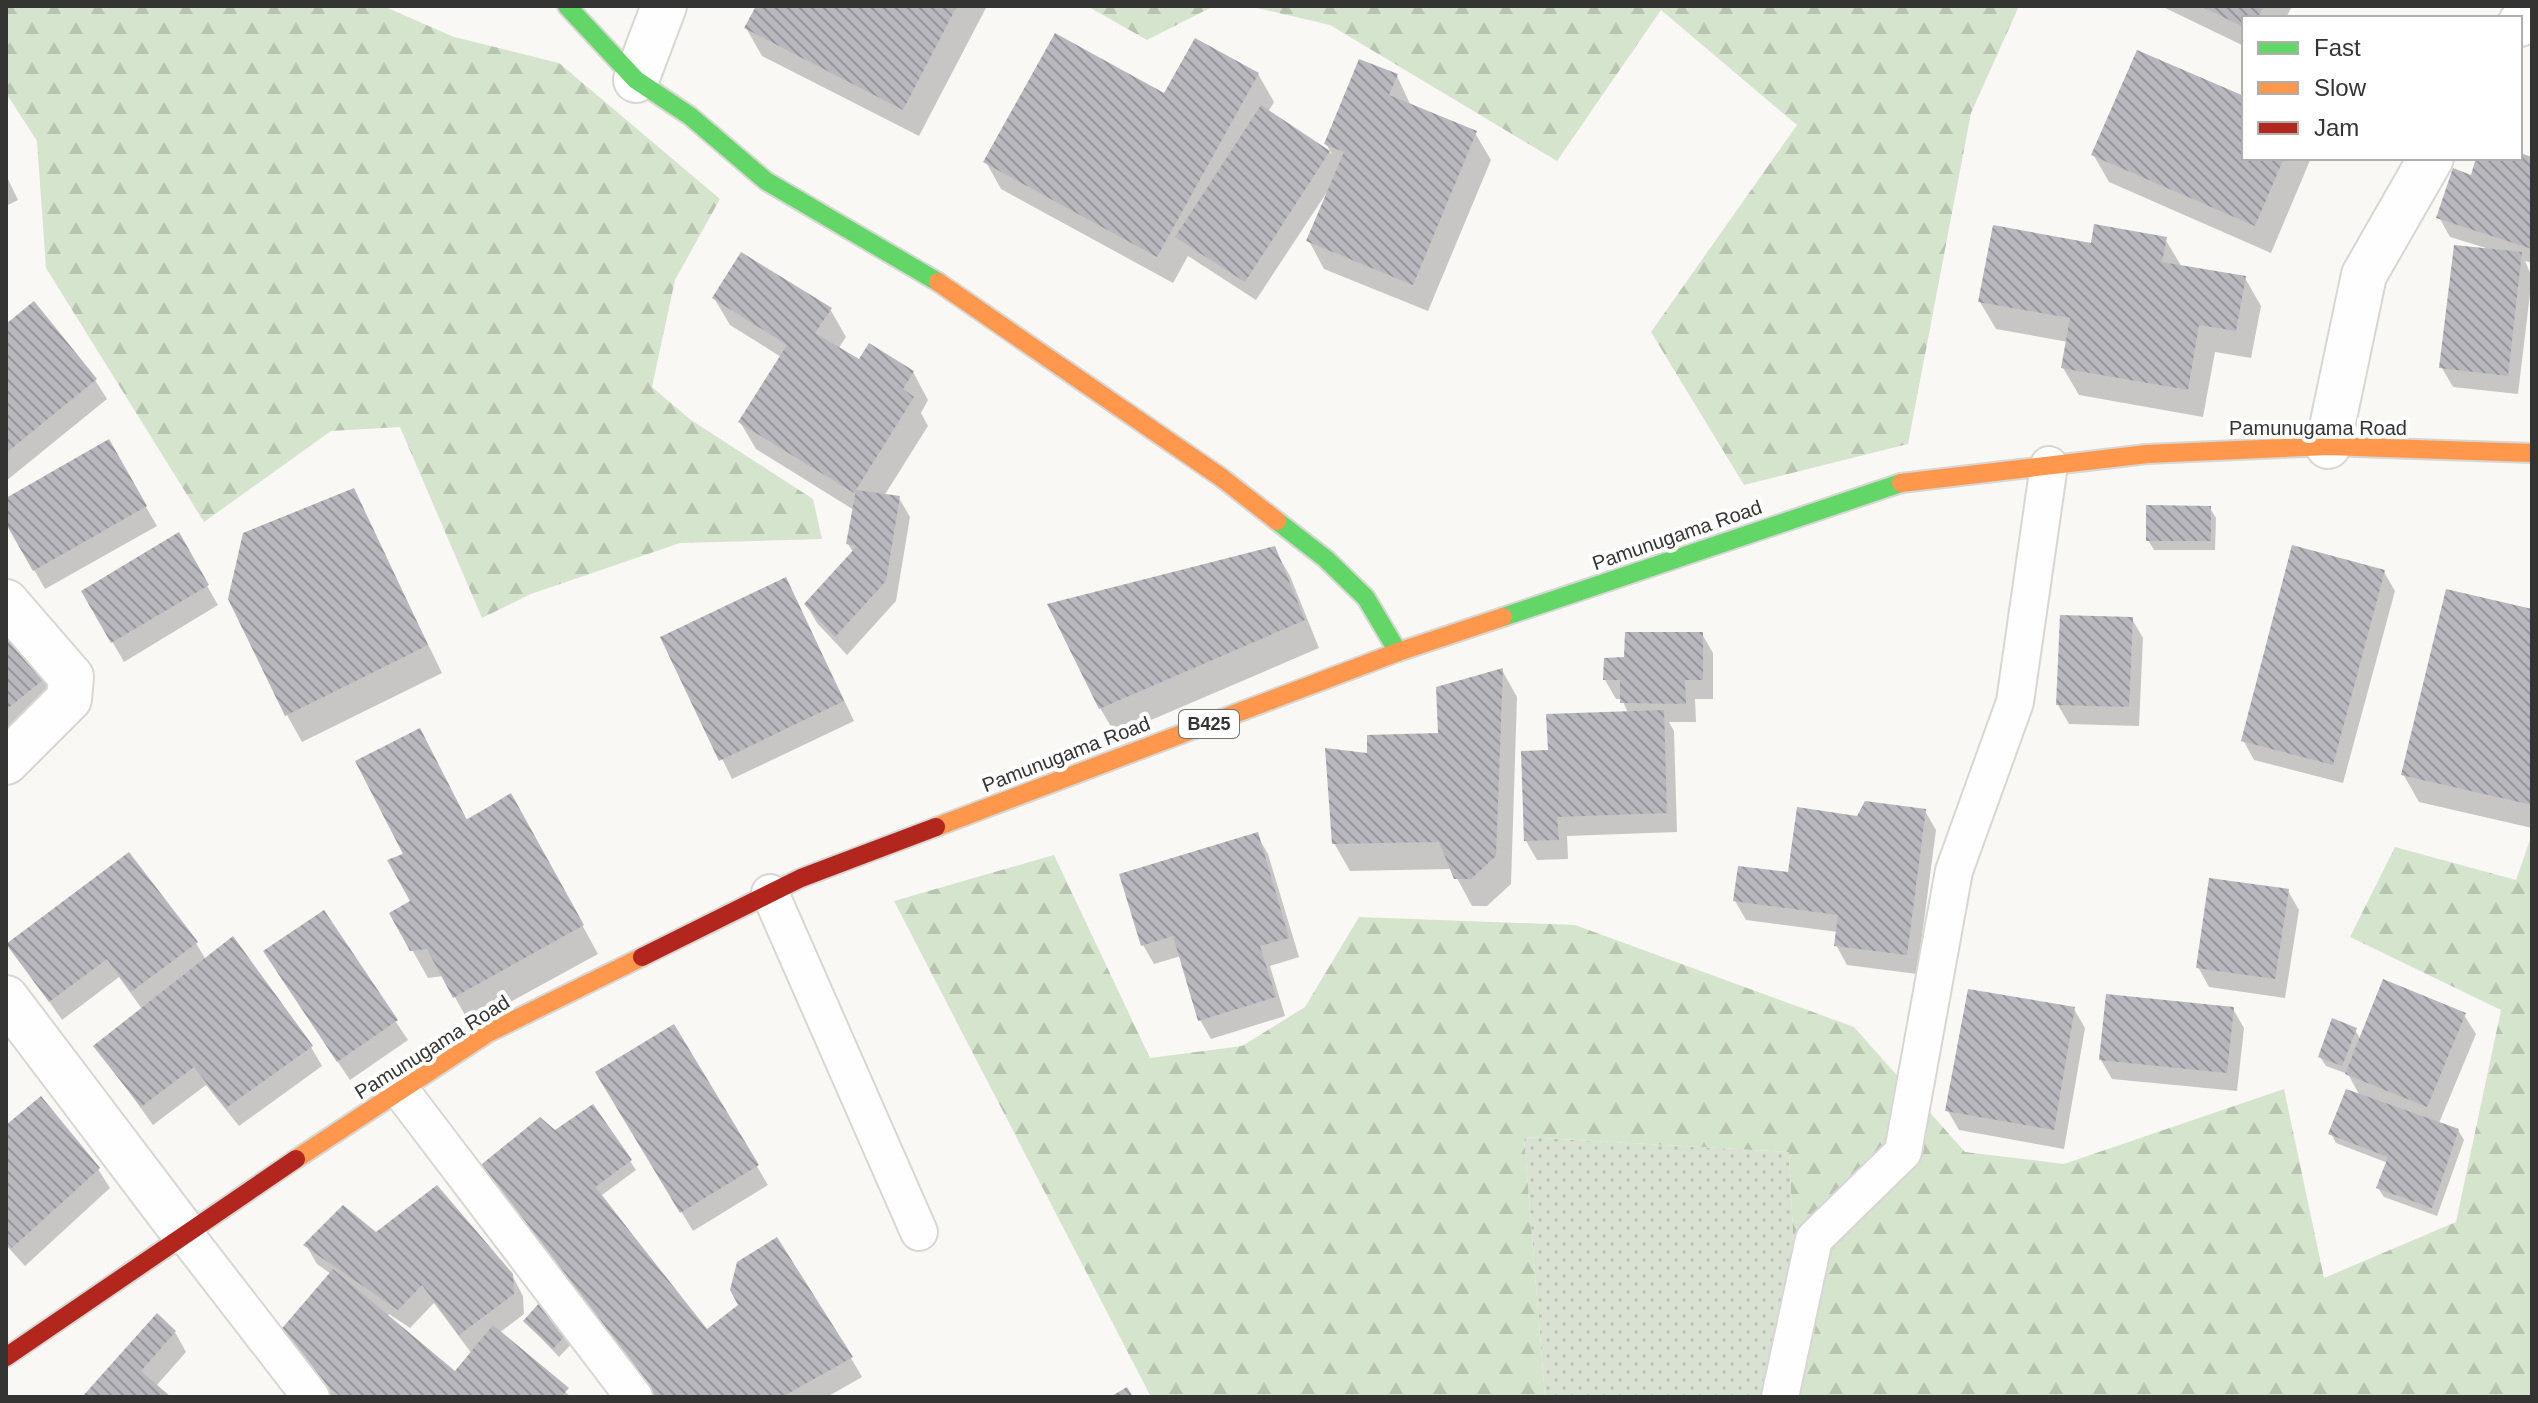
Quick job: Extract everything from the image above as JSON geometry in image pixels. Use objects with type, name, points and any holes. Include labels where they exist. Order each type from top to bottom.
[{"type":"main road","points":[[567,6],[636,80],[690,116],[766,181],[929,276],[1222,478],[1336,569],[1366,598],[1398,652]]},
{"type":"main road","name":"Pamunugama Road","points":[[6,1357],[184,1233],[488,1033],[801,878],[1398,652],[1907,481],[2147,454],[2328,446],[2532,453]]},
{"type":"street","points":[[636,80],[664,6]]},
{"type":"street","points":[[2328,446],[2364,275],[2430,160]]},
{"type":"street","points":[[6,602],[71,677],[69,699],[6,762]]},
{"type":"street","points":[[6,998],[184,1233]]},
{"type":"lane","points":[[1780,1397],[1814,1239],[1903,1152],[1954,871],[2015,702],[2049,465]]},
{"type":"lane","points":[[770,893],[919,1232]]},
{"type":"lane","points":[[401,1091],[634,1397]]},
{"type":"lane","points":[[184,1233],[311,1397]]},
{"type":"shaded area","points":[[1524,1137],[1789,1152],[1801,1397],[1545,1397]]},
{"type":"green space","points":[[6,6],[383,6],[454,37],[559,63],[720,199],[675,280],[652,387],[691,420],[813,499],[822,539],[680,543],[531,594],[482,618],[400,427],[331,431],[204,522],[46,268],[37,141],[6,93]]},
{"type":"green space","points":[[1087,6],[1214,6],[1147,40]]},
{"type":"green space","points":[[1248,6],[2019,6],[1971,113],[1908,444],[1744,485],[1651,332],[1797,125],[1661,10],[1557,161],[1330,25]]},
{"type":"green space","points":[[2532,834],[2532,1397],[1801,1397],[1789,1152],[1524,1137],[1545,1397],[1151,1397],[894,901],[1054,855],[1150,1058],[1242,1046],[1305,1007],[1359,917],[1575,925],[1854,1027],[1965,1152],[2064,1164],[2284,1089],[2324,1278],[2456,1222],[2501,1010],[2350,937],[2395,847],[2516,880]]},
{"type":"building","points":[[756,6],[957,6],[903,110],[744,28]]},
{"type":"building","points":[[2200,6],[2264,6],[2259,16],[2242,16],[2242,26]]},
{"type":"building","points":[[1055,33],[1164,93],[1195,38],[1259,73],[1157,257],[983,162]]},
{"type":"building","points":[[2137,50],[2242,95],[2242,160],[2283,160],[2255,226],[2091,155]]},
{"type":"building","points":[[1359,59],[1398,74],[1389,95],[1477,131],[1413,285],[1306,241],[1344,152],[1324,144]]},
{"type":"building","points":[[1261,105],[1330,151],[1245,282],[1175,237]]},
{"type":"building","points":[[2522,154],[2532,157],[2532,249],[2436,218],[2453,168],[2471,175],[2475,160],[2522,160]]},
{"type":"building","points":[[2094,224],[2167,237],[2162,262],[2246,276],[2236,331],[2199,325],[2188,390],[2061,368],[2070,318],[1978,302],[1993,225],[2091,243]]},
{"type":"building","points":[[2454,245],[2522,252],[2508,376],[2439,368]]},
{"type":"building","points":[[741,252],[832,308],[815,333],[859,359],[869,343],[914,371],[903,389],[914,397],[854,493],[738,422],[787,345],[712,298]]},
{"type":"building","points":[[34,301],[97,379],[6,453],[6,324]]},
{"type":"building","points":[[109,439],[147,506],[33,571],[6,524],[6,498]]},
{"type":"building","points":[[354,488],[428,645],[285,716],[228,599],[243,533]]},
{"type":"building","points":[[856,490],[900,496],[886,581],[835,637],[804,604],[857,546],[846,544]]},
{"type":"building","points":[[2146,505],[2211,506],[2211,541],[2146,541]]},
{"type":"building","points":[[179,532],[209,585],[111,643],[81,591]]},
{"type":"building","points":[[2292,545],[2385,570],[2333,765],[2241,741]]},
{"type":"building","points":[[1275,546],[1305,620],[1099,709],[1047,604]]},
{"type":"building","points":[[786,577],[844,701],[719,761],[660,637]]},
{"type":"building","points":[[2446,589],[2532,609],[2532,805],[2401,775]]},
{"type":"building","points":[[2060,615],[2133,617],[2129,707],[2056,705]]},
{"type":"building","points":[[6,621],[50,674],[6,710]]},
{"type":"building","points":[[1625,632],[1703,632],[1703,680],[1685,680],[1686,704],[1620,703],[1620,680],[1603,680],[1604,658],[1624,657]]},
{"type":"building","points":[[1503,668],[1496,856],[1471,879],[1454,879],[1439,842],[1332,844],[1325,748],[1367,753],[1367,735],[1438,733],[1436,687]]},
{"type":"building","points":[[1664,710],[1667,813],[1557,817],[1559,840],[1524,841],[1521,751],[1548,750],[1546,714]]},
{"type":"building","points":[[420,728],[467,820],[511,793],[584,925],[453,998],[427,949],[410,951],[389,913],[410,901],[387,860],[403,854],[355,761]]},
{"type":"building","points":[[1865,801],[1926,809],[1907,955],[1834,946],[1838,915],[1733,901],[1738,866],[1788,872],[1797,807],[1857,816]]},
{"type":"building","points":[[1258,832],[1289,938],[1260,946],[1276,997],[1198,1021],[1173,936],[1141,946],[1119,874]]},
{"type":"building","points":[[129,852],[198,942],[131,992],[107,959],[49,1002],[6,944]]},
{"type":"building","points":[[2209,878],[2289,889],[2275,979],[2196,968]]},
{"type":"building","points":[[324,910],[398,1020],[337,1062],[263,951]]},
{"type":"building","points":[[233,936],[313,1046],[226,1108],[194,1067],[141,1107],[93,1046]]},
{"type":"building","points":[[2383,979],[2466,1013],[2427,1107],[2345,1074]]},
{"type":"building","points":[[1968,989],[2075,1007],[2054,1130],[1945,1111]]},
{"type":"building","points":[[2106,994],[2234,1007],[2227,1073],[2099,1060]]},
{"type":"building","points":[[2332,1018],[2357,1028],[2342,1066],[2318,1057]]},
{"type":"building","points":[[674,1024],[759,1165],[680,1213],[595,1072]]},
{"type":"building","points":[[2346,1089],[2459,1129],[2432,1208],[2376,1188],[2388,1157],[2328,1134]]},
{"type":"building","points":[[41,1096],[100,1168],[12,1248],[6,1241],[6,1125]]},
{"type":"building","points":[[593,1104],[632,1160],[595,1187],[707,1329],[738,1305],[730,1290],[737,1262],[777,1237],[853,1357],[782,1397],[652,1397],[477,1168],[540,1117],[555,1130]]},
{"type":"building","points":[[437,1185],[513,1274],[514,1294],[459,1335],[422,1285],[398,1310],[303,1245],[343,1205],[376,1232]]},
{"type":"building","points":[[333,1269],[455,1371],[493,1325],[569,1388],[561,1397],[341,1397],[272,1340]]},
{"type":"building","points":[[542,1300],[572,1328],[553,1349],[523,1321]]},
{"type":"building","points":[[157,1313],[176,1331],[141,1371],[171,1397],[82,1397]]},
{"type":"building","points":[[1127,1387],[1133,1397],[1110,1397]]},
{"type":"traffic: fast","points":[[567,6],[636,80],[690,116],[766,181],[938,282]]},
{"type":"traffic: fast","points":[[1503,617],[1901,483]]},
{"type":"traffic: fast","points":[[1277,521],[1326,559],[1366,598],[1398,652]]},
{"type":"traffic: slow","points":[[938,282],[1222,478],[1277,521]]},
{"type":"traffic: slow","points":[[1901,483],[2147,454],[2328,446],[2532,453]]},
{"type":"traffic: slow","points":[[936,827],[1398,652],[1503,617]]},
{"type":"traffic: slow","points":[[296,1159],[488,1033],[642,957]]},
{"type":"traffic: jam","points":[[642,957],[801,878],[936,827]]},
{"type":"traffic: jam","points":[[6,1357],[296,1159]]}]
